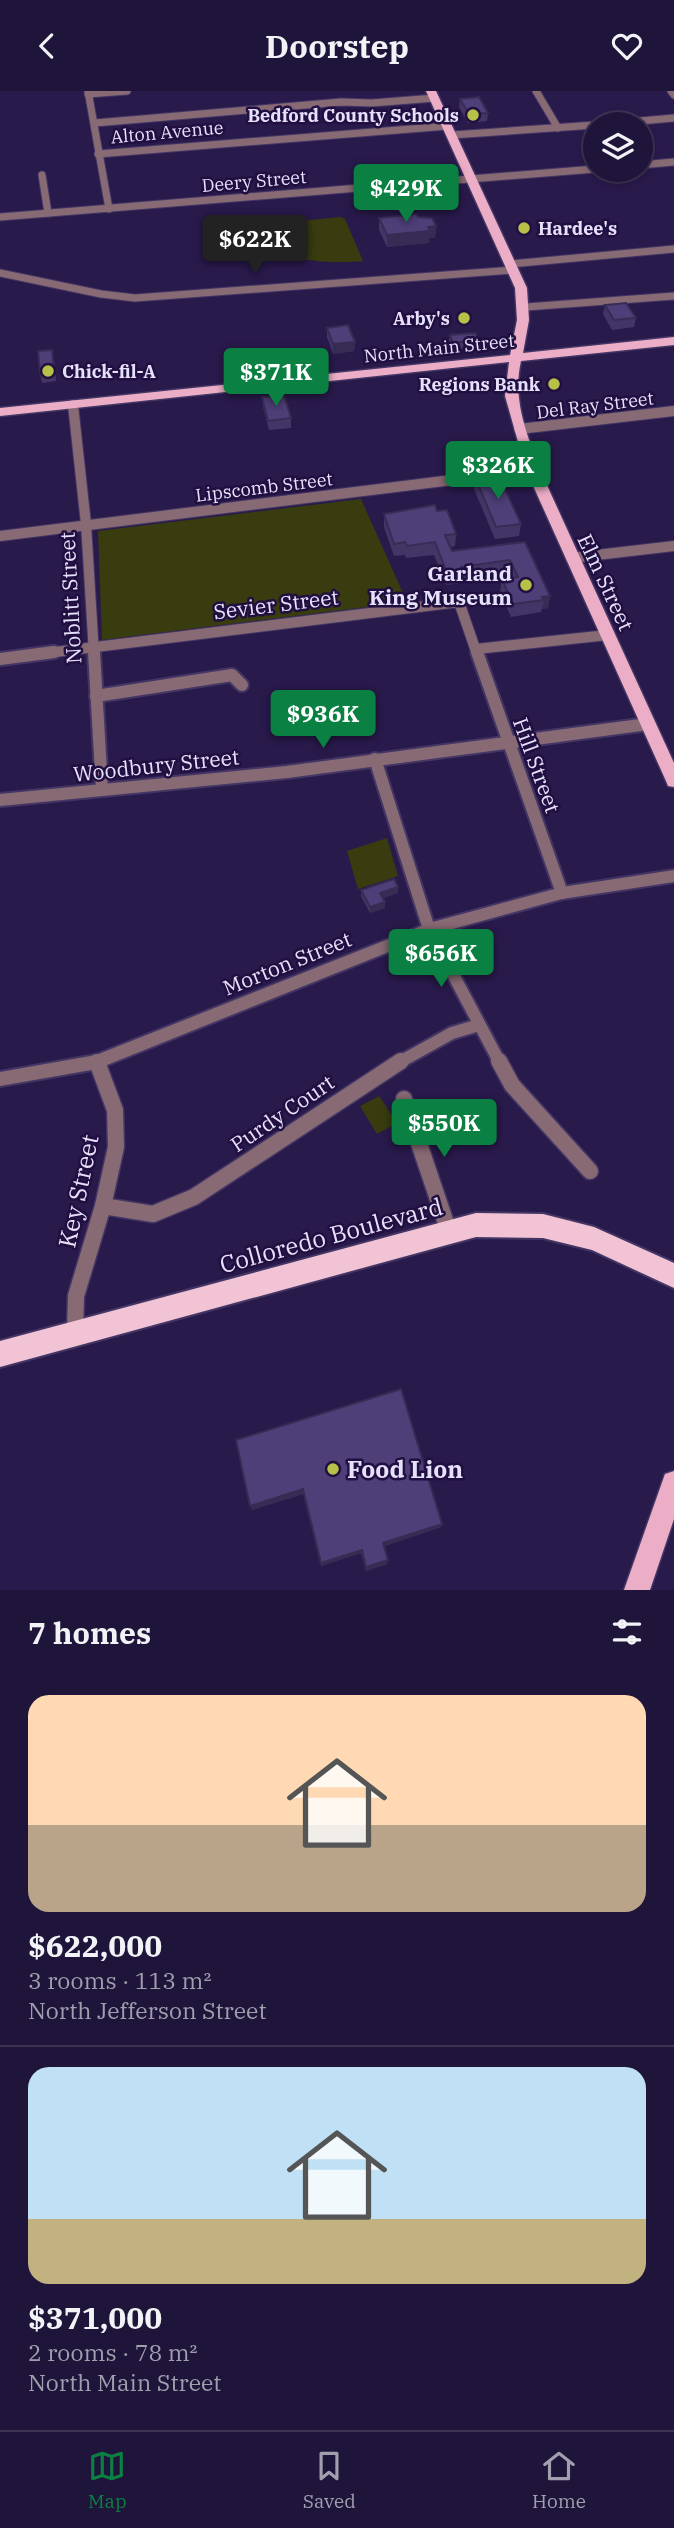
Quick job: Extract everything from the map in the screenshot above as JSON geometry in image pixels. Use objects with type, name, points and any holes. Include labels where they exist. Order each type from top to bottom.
[{"type":"highway","name":"Colloredo Boulevard","points":[[0,1354],[476,1225],[543,1226],[594,1239],[674,1276]]},
{"type":"main road","points":[[433,95],[511,267],[526,307]]},
{"type":"main road","name":"Elm Street","points":[[526,307],[518,357],[511,375],[519,429],[533,470],[571,558],[674,781]]},
{"type":"main road","name":"North Main Street","points":[[0,412],[674,341]]},
{"type":"main road","points":[[637,1590],[668,1515],[674,1483]]},
{"type":"street","points":[[109,209],[88,93],[127,91]]},
{"type":"street","points":[[536,91],[558,128]]},
{"type":"street","points":[[94,123],[341,102],[372,103],[433,95]]},
{"type":"street","points":[[653,120],[674,118]]},
{"type":"street","name":"Alton Avenue","points":[[98,153],[450,130],[583,126]]},
{"type":"street","points":[[653,164],[674,162]]},
{"type":"street","name":"Deery Street","points":[[0,217],[583,170]]},
{"type":"street","points":[[42,175],[48,213]]},
{"type":"street","points":[[0,273],[26,276],[112,297],[135,298],[511,267],[674,249]]},
{"type":"street","points":[[526,307],[674,296]]},
{"type":"street","name":"Noblitt Street","points":[[72,405],[86,524],[102,789]]},
{"type":"street","name":"Del Ray Street","points":[[519,429],[674,411]]},
{"type":"street","name":"Lipscomb Street","points":[[0,536],[533,470]]},
{"type":"street","points":[[571,558],[674,546]]},
{"type":"street","name":"Sevier Street","points":[[0,659],[459,602],[475,649]]},
{"type":"street","points":[[475,649],[608,635]]},
{"type":"street","name":"Hill Street","points":[[475,649],[562,893]]},
{"type":"street","points":[[96,696],[232,674],[242,685]]},
{"type":"street","name":"Woodbury Street","points":[[0,800],[287,772],[648,724]]},
{"type":"street","points":[[374,759],[429,929],[479,1025],[512,1084],[590,1171]]},
{"type":"street","name":"Morton Street","points":[[0,1079],[97,1062],[429,929],[562,893],[674,876]]},
{"type":"street","name":"Purdy Court","points":[[103,1206],[153,1214],[194,1197],[386,1070],[452,1033],[479,1025]]},
{"type":"street","name":"Key Street","points":[[75,1332],[76,1296],[103,1206],[116,1147],[115,1110],[97,1062]]},
{"type":"street","points":[[404,1099],[449,1232]]},
{"type":"green space","points":[[340,217],[345,219],[363,261],[318,261],[285,254],[261,238],[255,226]]},
{"type":"green space","points":[[361,499],[407,602],[102,640],[98,531]]},
{"type":"green space","points":[[387,838],[398,876],[358,889],[347,851]]},
{"type":"green space","points":[[379,1096],[397,1123],[377,1134],[360,1106]]},
{"type":"building","points":[[479,97],[488,113],[469,114],[460,99]]},
{"type":"building","points":[[416,214],[418,217],[432,218],[436,226],[428,227],[430,231],[387,235],[379,218]]},
{"type":"building","points":[[626,303],[636,318],[614,320],[605,305]]},
{"type":"building","points":[[348,325],[355,342],[333,344],[327,328]]},
{"type":"building","points":[[475,333],[479,340],[453,343],[450,335]]},
{"type":"building","points":[[52,350],[54,372],[40,373],[38,351]]},
{"type":"building","points":[[284,395],[291,418],[268,421],[262,397]]},
{"type":"building","points":[[498,474],[521,524],[496,527],[475,477]]},
{"type":"building","points":[[435,505],[437,511],[447,510],[456,534],[445,535],[452,551],[525,542],[550,596],[542,597],[544,600],[513,604],[502,579],[518,577],[510,560],[461,567],[462,571],[447,573],[435,542],[407,546],[405,542],[394,544],[384,514]]},
{"type":"building","points":[[394,879],[398,887],[380,893],[385,902],[370,907],[361,890]]},
{"type":"building","name":"Food Lion","points":[[401,1389],[442,1524],[383,1543],[388,1560],[366,1567],[362,1550],[321,1563],[303,1489],[250,1506],[236,1440]]},
{"type":"place","name":"Bedford County Schools","points":[[473,115]]},
{"type":"place","name":"Hardee's","points":[[524,228]]},
{"type":"place","name":"Arby's","points":[[464,318]]},
{"type":"place","name":"Chick-fil-A","points":[[48,371]]},
{"type":"place","name":"Regions Bank","points":[[554,384]]},
{"type":"place","name":"Garland King Museum","points":[[526,585]]},
{"type":"place","name":"Food Lion","points":[[333,1469]]}]
